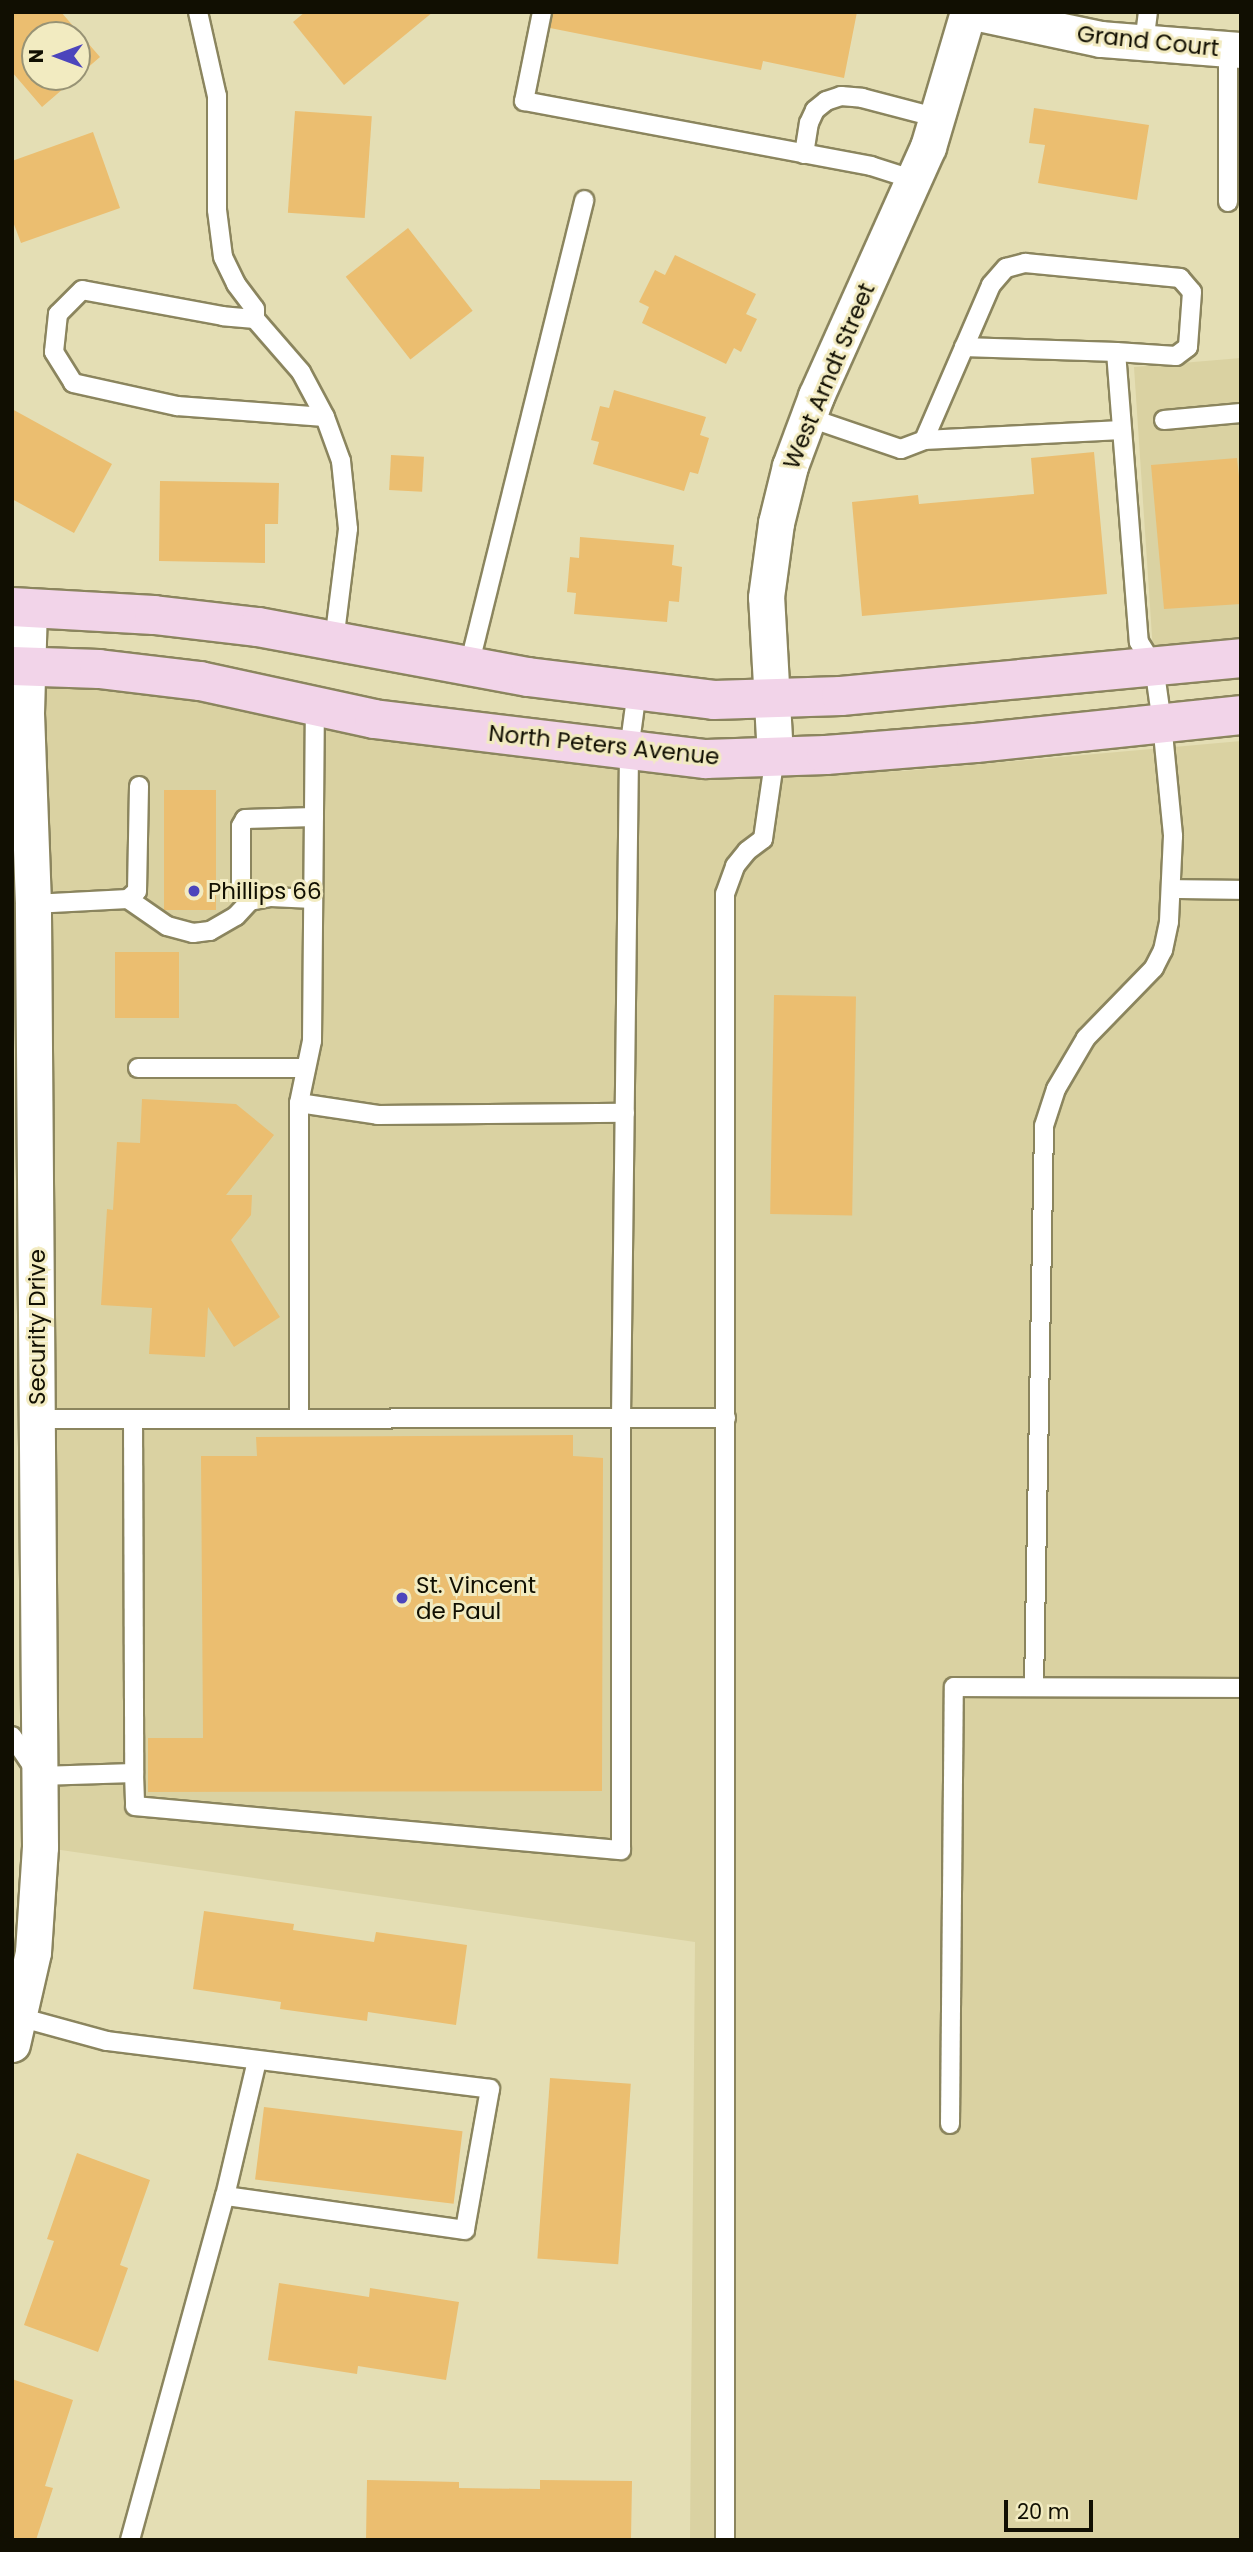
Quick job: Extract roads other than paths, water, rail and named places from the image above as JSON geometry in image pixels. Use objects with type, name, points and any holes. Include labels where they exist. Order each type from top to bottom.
[{"type":"main road","points":[[21,608],[154,615],[258,626],[469,666],[714,700],[841,696],[1241,658]]},
{"type":"main road","name":"North Peters Avenue","points":[[21,666],[99,669],[200,681],[374,719],[706,758],[976,743],[1241,715]]},
{"type":"street","name":"West Arndt Street","points":[[775,756],[770,698],[768,576],[776,523],[790,466],[807,417],[915,180],[938,118],[968,12]]},
{"type":"street","name":"Grand Court","points":[[974,12],[1053,31],[1146,28],[1235,50]]},
{"type":"street","name":"Security Drive","points":[[16,2031],[33,1952],[39,1874],[39,1776],[21,1730],[37,1419],[24,1111],[33,904],[26,713],[21,666],[21,608]]},
{"type":"lane","points":[[198,12],[217,96],[217,210],[223,257],[236,284],[255,309],[256,319],[301,372],[325,416],[341,461],[348,509],[347,549],[334,642]]},
{"type":"lane","points":[[542,12],[524,101],[871,166],[915,180]]},
{"type":"lane","points":[[1228,202],[1235,50]]},
{"type":"lane","points":[[804,154],[815,110],[826,101],[841,96],[862,98],[938,118]]},
{"type":"lane","points":[[469,666],[584,200]]},
{"type":"lane","points":[[923,440],[991,285],[1006,268],[1025,263],[1180,278],[1192,292],[1188,347],[1176,356],[964,347]]},
{"type":"lane","points":[[256,319],[209,314],[82,290],[58,314],[54,352],[73,383],[177,406],[325,416]]},
{"type":"lane","points":[[1034,1687],[1044,1126],[1056,1089],[1086,1038],[1119,1002],[1142,983],[1159,960],[1168,932],[1171,889],[1172,836],[1162,723],[1154,666],[1139,642],[1116,352]]},
{"type":"lane","points":[[1164,420],[1241,413]]},
{"type":"lane","points":[[807,417],[901,449],[923,440],[1122,430]]},
{"type":"lane","points":[[133,1419],[135,1806],[621,1850],[621,1418],[629,750],[637,691]]},
{"type":"lane","points":[[299,1419],[299,1103],[312,1041],[315,706]]},
{"type":"lane","points":[[725,2540],[726,894],[730,875],[740,858],[763,839],[775,756]]},
{"type":"lane","points":[[128,899],[137,891],[140,881],[139,786]]},
{"type":"lane","points":[[250,901],[240,883],[240,826],[244,819],[314,817]]},
{"type":"lane","points":[[1171,889],[1241,890]]},
{"type":"lane","points":[[33,904],[128,899],[167,926],[193,933],[210,930],[236,916],[250,901],[271,897],[313,899]]},
{"type":"lane","points":[[138,1068],[306,1068]]},
{"type":"lane","points":[[299,1103],[378,1115],[625,1113]]},
{"type":"lane","points":[[37,1419],[726,1418]]},
{"type":"lane","points":[[950,2124],[954,1687],[1241,1688]]},
{"type":"lane","points":[[39,1776],[134,1773]]},
{"type":"lane","points":[[16,2031],[107,2040],[490,2089],[464,2230],[225,2196]]},
{"type":"lane","points":[[130,2540],[225,2196],[257,2061]]},
{"type":"place","name":"Phillips 66","points":[[194,891]]},
{"type":"place","name":"St. Vincent de Paul","points":[[402,1598]]}]
